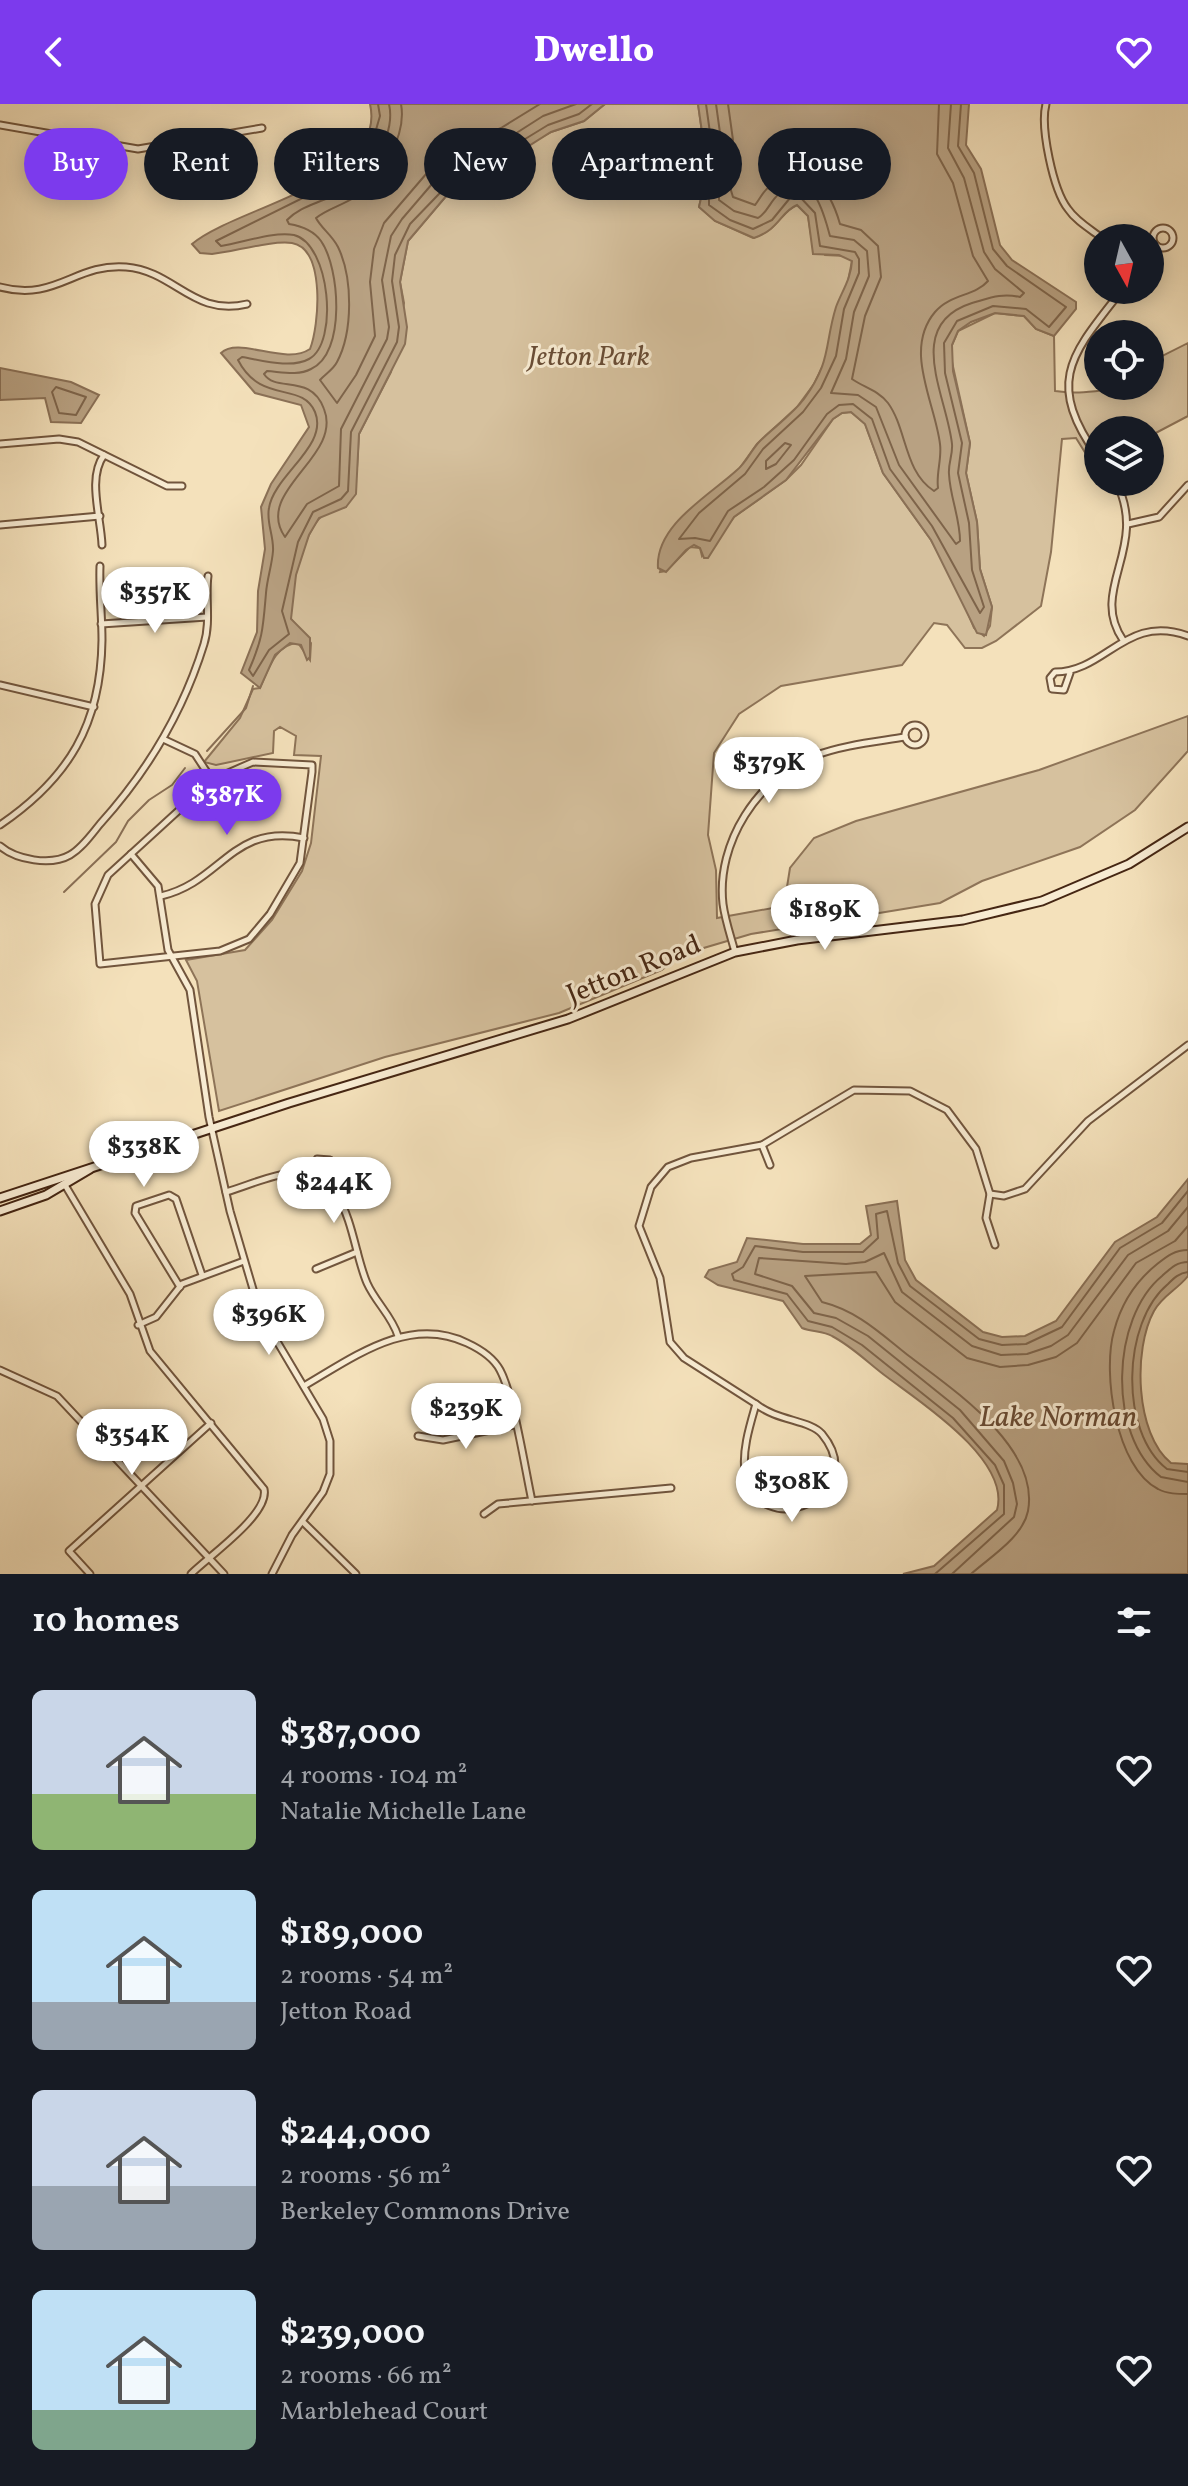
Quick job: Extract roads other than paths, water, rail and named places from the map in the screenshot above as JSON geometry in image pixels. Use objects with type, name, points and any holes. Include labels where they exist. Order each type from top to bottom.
[{"type":"street","points":[[1046,104],[1045,130],[1061,197],[1070,212],[1085,224]]},
{"type":"street","points":[[0,125],[138,149],[262,128]]},
{"type":"street","points":[[1162,228],[1170,230],[1174,236],[1172,244],[1165,248],[1157,246],[1153,239],[1155,232],[1162,228]]},
{"type":"street","points":[[0,287],[33,293],[94,269],[126,267],[160,276],[204,304],[228,307],[247,304]]},
{"type":"street","points":[[1084,435],[1073,418],[1069,373],[1082,343],[1111,304]]},
{"type":"street","points":[[0,444],[59,439],[78,442],[167,486],[182,486]]},
{"type":"street","points":[[102,545],[95,481],[96,469],[104,455]]},
{"type":"street","points":[[1128,524],[1159,517],[1188,485]]},
{"type":"street","points":[[1120,496],[1128,524],[1127,543],[1111,604],[1115,626],[1123,640]]},
{"type":"street","points":[[0,525],[100,516]]},
{"type":"street","points":[[0,825],[37,798],[59,776],[78,745],[94,707],[101,666],[100,566]]},
{"type":"street","points":[[0,846],[8,852],[40,860],[70,855],[127,794],[163,739],[201,654],[207,617],[208,576]]},
{"type":"street","points":[[101,624],[207,617]]},
{"type":"street","points":[[1070,673],[1064,690],[1052,689],[1051,674],[1070,673],[1123,640],[1158,630],[1188,636]]},
{"type":"street","points":[[0,685],[94,707]]},
{"type":"street","points":[[735,952],[723,905],[726,866],[741,823],[760,793],[812,757],[905,737]]},
{"type":"street","points":[[163,739],[195,754],[212,780]]},
{"type":"street","points":[[253,762],[312,765],[304,838],[293,878],[249,939],[220,951],[100,964],[94,915],[97,894],[108,875],[212,780],[253,762]]},
{"type":"street","name":"Jetton Road","points":[[0,1198],[212,1127],[568,1019],[735,952],[797,940],[963,920],[1021,907],[1100,879],[1188,827]]},
{"type":"street","points":[[161,896],[199,881],[239,846],[274,836],[304,838]]},
{"type":"street","points":[[131,854],[154,879],[161,896],[172,955],[190,990],[212,1127],[244,1261],[269,1328],[327,1428],[332,1454],[328,1482],[272,1574]]},
{"type":"street","points":[[990,1194],[1004,1196],[1025,1189],[1088,1121],[1188,1045]]},
{"type":"street","points":[[756,1404],[745,1454],[749,1484],[759,1498],[775,1508],[793,1510],[815,1502],[833,1475],[833,1457],[826,1440],[812,1426],[779,1419],[674,1349],[667,1333],[660,1278],[639,1226],[651,1187],[668,1167],[691,1158],[762,1145],[854,1090],[910,1091],[940,1104],[960,1123],[979,1156],[985,1187],[990,1194],[986,1218],[995,1245]]},
{"type":"street","points":[[762,1145],[770,1165]]},
{"type":"street","points":[[309,1174],[317,1159],[330,1160],[334,1172],[328,1185]]},
{"type":"street","name":"Jetton Road","points":[[0,1211],[30,1202],[92,1168]]},
{"type":"street","points":[[226,1192],[288,1173],[309,1174],[328,1185],[345,1208],[367,1284],[392,1319],[398,1336]]},
{"type":"street","points":[[65,1185],[123,1280],[138,1325],[165,1373],[211,1423],[265,1495],[257,1515],[191,1574]]},
{"type":"street","points":[[180,1287],[135,1213],[136,1206],[169,1195],[176,1199],[202,1275]]},
{"type":"street","points":[[316,1269],[357,1252]]},
{"type":"street","points":[[138,1325],[156,1317],[180,1287],[202,1275],[244,1261]]},
{"type":"street","points":[[304,1386],[398,1336],[422,1332],[443,1334],[485,1354],[501,1372],[532,1501]]},
{"type":"street","points":[[0,1370],[57,1396],[224,1574]]},
{"type":"street","points":[[90,1574],[69,1551],[211,1423]]},
{"type":"street","points":[[418,1436],[443,1440],[514,1425]]},
{"type":"street","points":[[484,1514],[498,1504],[671,1488]]},
{"type":"street","points":[[303,1522],[356,1574]]},
{"type":"water","points":[[370,104],[605,104],[584,121],[552,128],[552,132],[536,141],[536,128],[424,128],[424,200],[443,200],[408,241],[400,282],[407,327],[405,344],[359,434],[356,494],[346,507],[319,518],[309,535],[296,575],[291,619],[310,638],[310,657],[307,660],[301,645],[290,643],[275,655],[260,688],[241,673],[257,632],[258,591],[265,549],[261,507],[271,484],[309,427],[301,405],[255,393],[221,353],[239,348],[288,354],[310,349],[316,324],[315,273],[303,248],[292,243],[274,243],[212,254],[200,253],[192,244],[213,231],[282,200],[408,200],[408,128],[369,128]]},
{"type":"water","points":[[698,104],[969,104],[966,145],[981,169],[1000,245],[1012,260],[1076,302],[1076,309],[1054,336],[1036,329],[1024,316],[995,313],[971,322],[958,331],[952,345],[953,371],[970,443],[966,473],[977,522],[980,569],[992,607],[986,635],[977,633],[931,540],[883,473],[865,424],[851,412],[833,419],[786,480],[734,517],[708,558],[704,558],[700,548],[694,545],[666,572],[658,568],[659,552],[665,538],[686,512],[740,467],[760,441],[799,405],[813,385],[823,363],[836,307],[852,261],[839,255],[813,254],[808,216],[797,205],[769,230],[754,238],[715,221],[699,207],[701,200],[742,200],[742,128],[701,128]]},
{"type":"water","points":[[0,368],[71,382],[99,395],[81,423],[51,422],[45,398],[0,400]]},
{"type":"water","name":"Lake Norman","points":[[1188,1179],[1188,1276],[1161,1301],[1147,1327],[1141,1390],[1150,1432],[1159,1450],[1171,1463],[1188,1464],[1188,1574],[903,1574],[934,1566],[997,1510],[998,1491],[990,1472],[960,1434],[940,1417],[840,1340],[829,1334],[802,1328],[783,1301],[718,1285],[705,1277],[709,1270],[737,1262],[747,1238],[803,1244],[860,1244],[871,1235],[866,1206],[897,1201],[905,1260],[916,1280],[983,1332],[1002,1337],[1025,1336],[1056,1321],[1115,1242],[1157,1217]]},
{"type":"waterway","points":[[207,751],[246,708],[253,686]]},
{"type":"waterway","points":[[64,892],[116,842],[128,821],[149,800],[172,785],[185,768]]},
{"type":"park label","name":"Jetton Park","points":[[589,355]]}]
